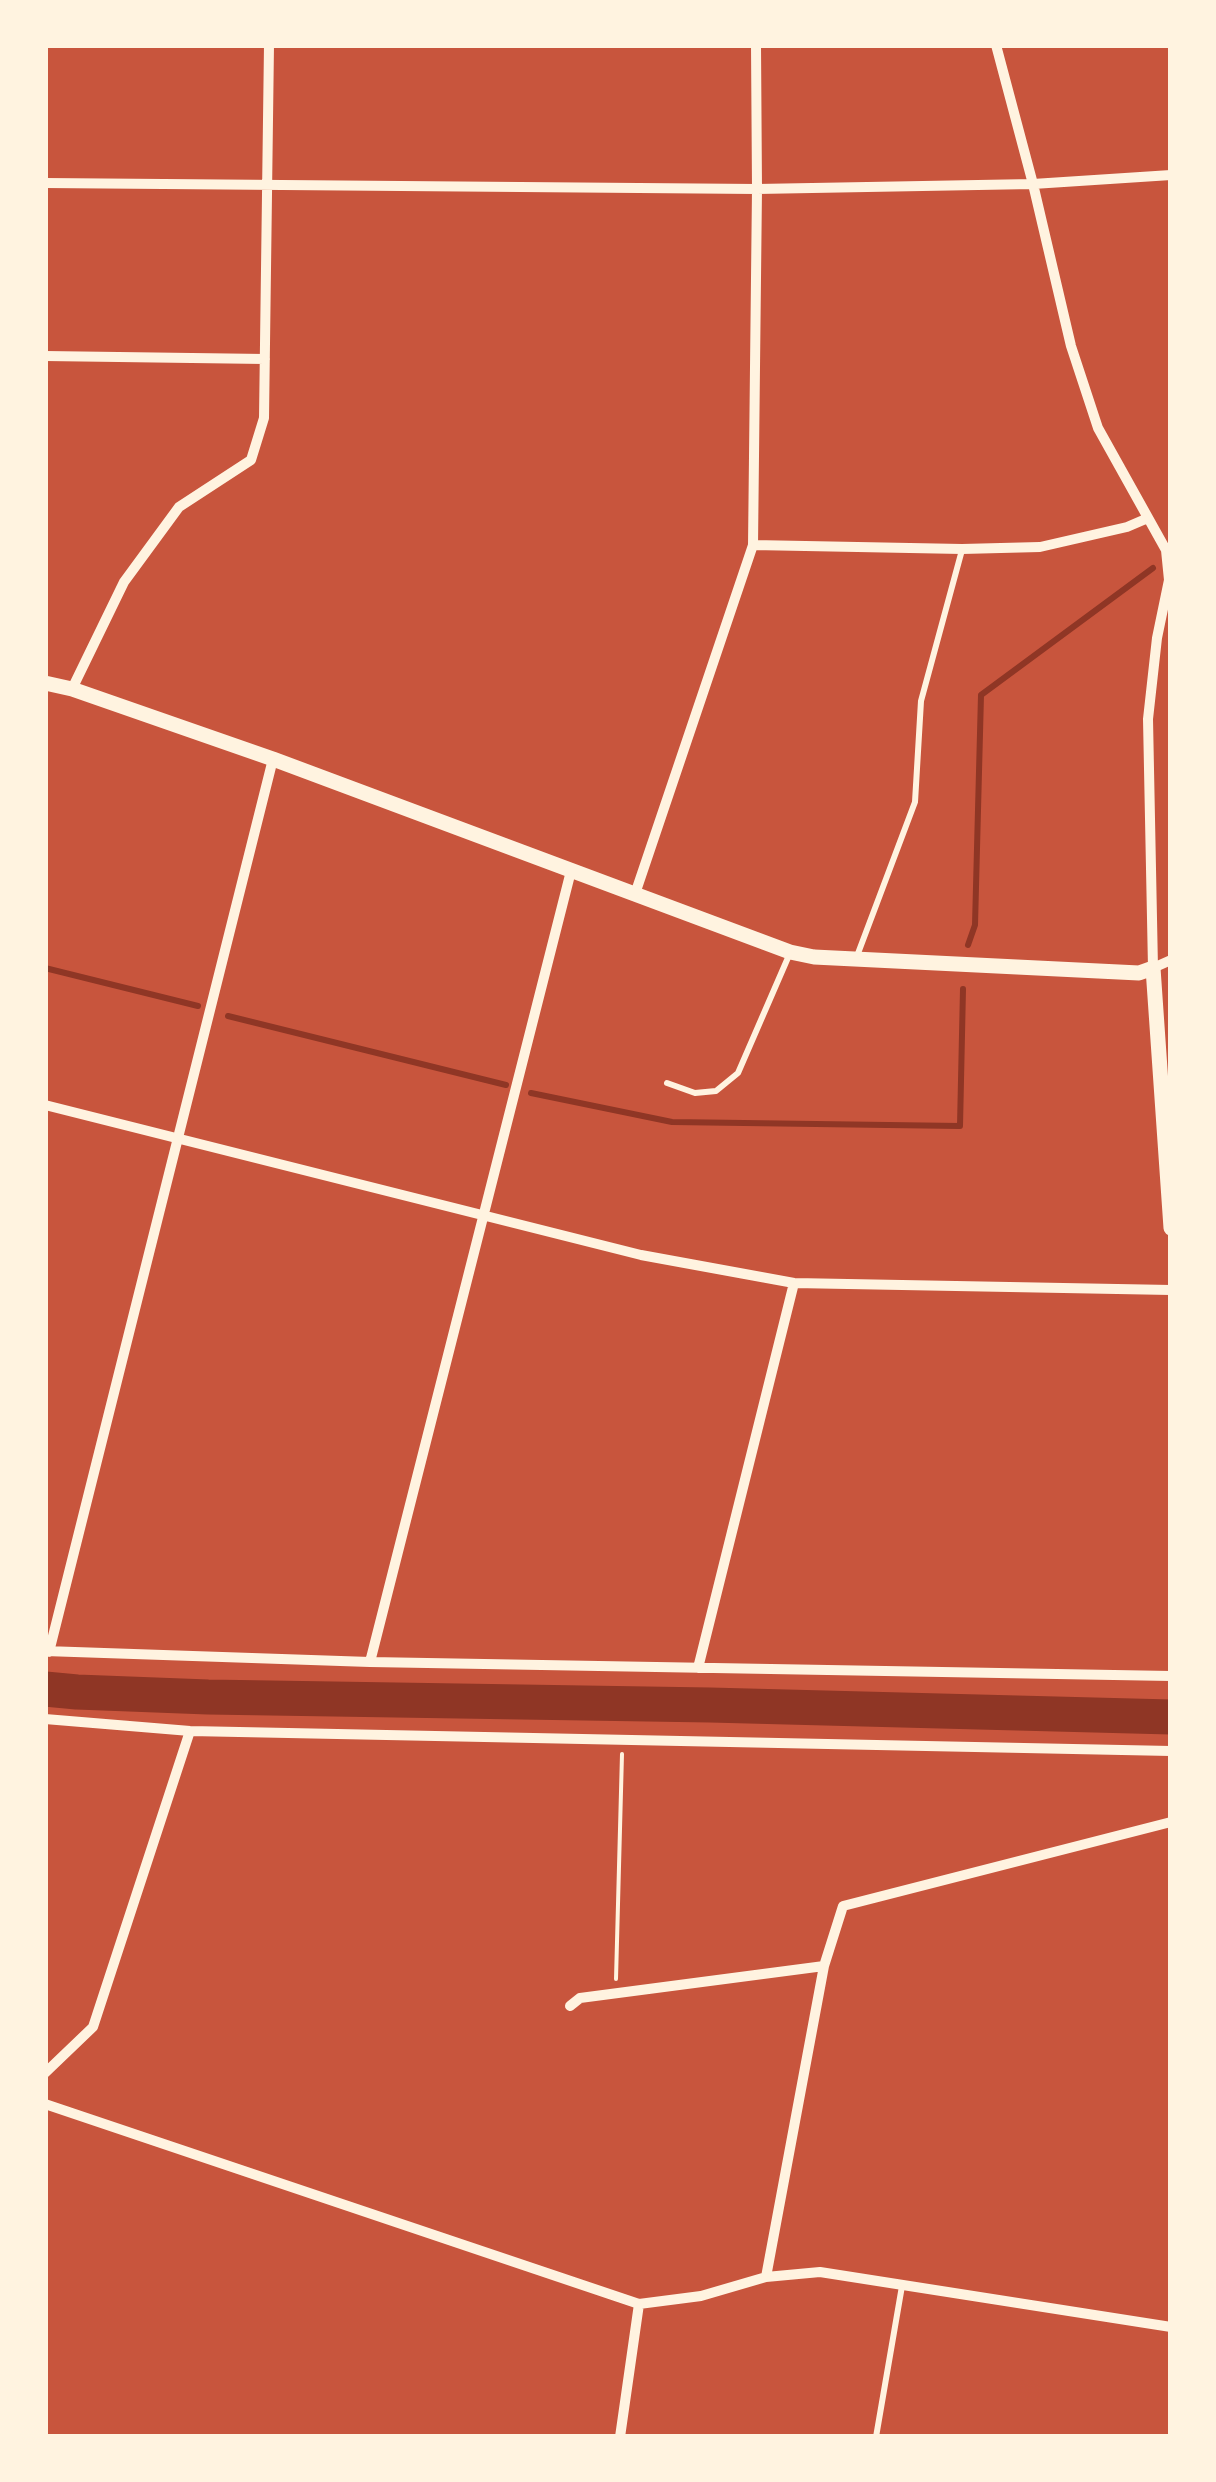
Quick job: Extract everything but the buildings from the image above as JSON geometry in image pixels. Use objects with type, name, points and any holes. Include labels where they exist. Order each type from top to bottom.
[{"type":"street","points":[[72,689],[124,582],[179,506],[251,460],[264,418],[270,45]]},
{"type":"street","points":[[635,894],[753,544],[756,45]]},
{"type":"street","points":[[996,45],[1072,346],[1098,428],[1166,550],[1170,580],[1148,718],[1154,968],[1171,1228]]},
{"type":"street","points":[[45,183],[757,189],[1033,184],[1171,175]]},
{"type":"street","points":[[45,356],[265,359]]},
{"type":"street","points":[[753,544],[1040,548],[1127,527],[1148,518]]},
{"type":"street","points":[[45,684],[72,689],[272,759],[790,952],[814,957],[1139,973],[1171,960]]},
{"type":"street","points":[[272,759],[47,1652],[370,1662],[1171,1676]]},
{"type":"street","points":[[370,1662],[571,871]]},
{"type":"street","points":[[45,1105],[641,1255],[794,1284],[1171,1290]]},
{"type":"street","points":[[698,1668],[794,1284]]},
{"type":"street","points":[[45,1719],[190,1730],[1171,1751]]},
{"type":"street","points":[[45,2073],[93,2027],[190,1730]]},
{"type":"street","points":[[766,2277],[824,1966],[843,1906],[1171,1822]]},
{"type":"street","points":[[570,2006],[580,1998],[824,1966]]},
{"type":"street","points":[[45,2104],[639,2304],[701,2296],[766,2277],[820,2272],[1171,2327]]},
{"type":"street","points":[[620,2437],[639,2304]]},
{"type":"lane","points":[[856,958],[914,802],[921,701],[962,548]]},
{"type":"lane","points":[[667,1084],[695,1093],[716,1091],[738,1073],[790,952]]},
{"type":"lane","points":[[876,2437],[902,2285]]},
{"type":"path","points":[[616,1994],[622,1739]]},
{"type":"waterway","points":[[968,945],[975,925],[981,695],[1153,568]]},
{"type":"waterway","points":[[45,968],[198,1006]]},
{"type":"waterway","points":[[531,1093],[672,1122],[960,1126],[963,989]]},
{"type":"waterway","points":[[228,1016],[506,1085]]},
{"type":"waterway","points":[[45,1689],[208,1697],[1171,1717]]}]
